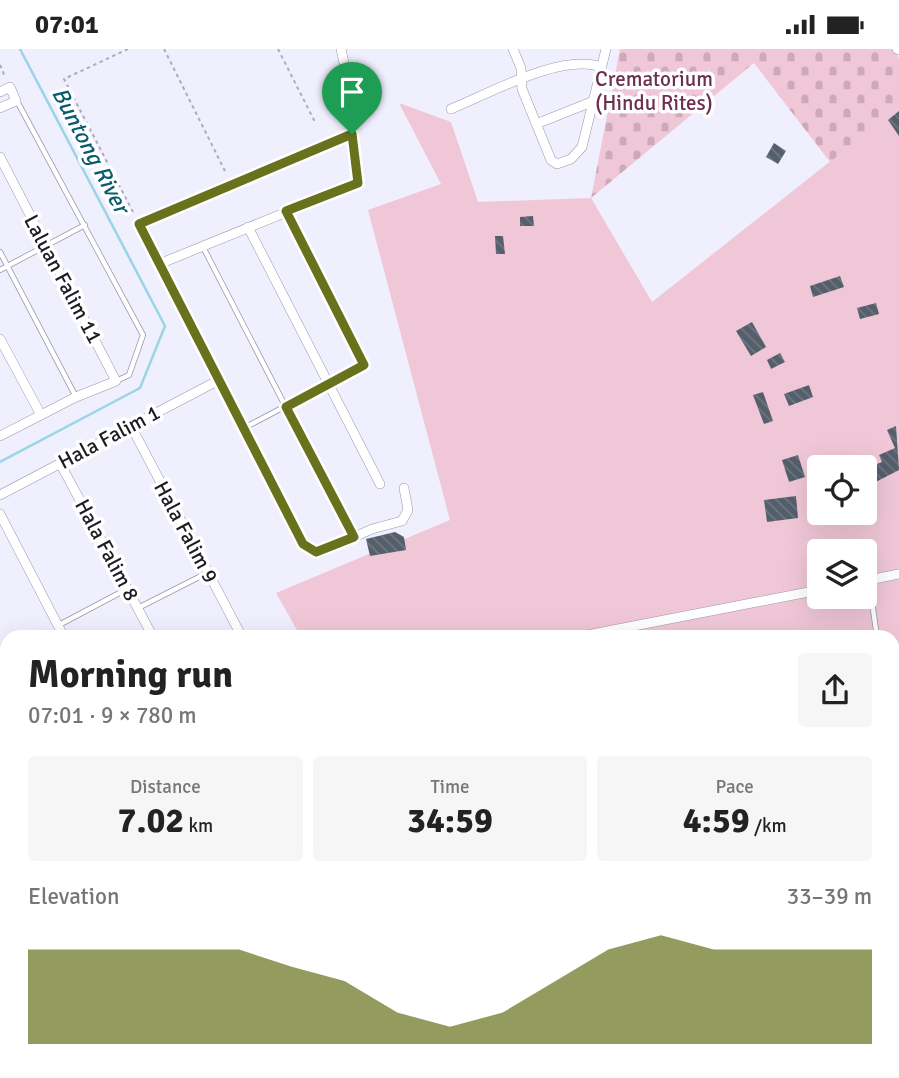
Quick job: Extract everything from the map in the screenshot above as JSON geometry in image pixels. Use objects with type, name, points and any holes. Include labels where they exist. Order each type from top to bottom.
[{"type":"street","points":[[341,49],[349,86]]},
{"type":"street","points":[[513,49],[522,79],[522,89],[551,160],[562,164],[582,147],[606,49]]},
{"type":"street","points":[[451,109],[522,79],[570,64],[581,62],[601,67]]},
{"type":"street","points":[[0,92],[10,87],[16,100],[0,107]]},
{"type":"street","points":[[536,124],[594,101]]},
{"type":"street","points":[[159,264],[358,183],[352,134]]},
{"type":"street","name":"Laluan Falim 11","points":[[0,157],[116,381]]},
{"type":"street","points":[[139,224],[303,544],[321,552],[401,521],[407,516],[404,488]]},
{"type":"street","points":[[248,227],[327,386],[380,484]]},
{"type":"street","points":[[0,339],[41,415]]},
{"type":"street","name":"Hala Falim 1","points":[[0,495],[219,380]]},
{"type":"street","points":[[0,436],[76,397],[116,381]]},
{"type":"street","name":"Hala Falim 9","points":[[131,426],[238,630]]},
{"type":"street","name":"Hala Falim 8","points":[[61,463],[149,630]]},
{"type":"street","points":[[0,514],[60,630]]},
{"type":"street","points":[[877,579],[899,574]]},
{"type":"street","points":[[613,630],[807,592]]},
{"type":"lane","points":[[16,100],[143,335],[129,375],[116,381]]},
{"type":"lane","points":[[139,224],[352,134]]},
{"type":"lane","points":[[244,428],[364,365],[286,211]]},
{"type":"lane","points":[[0,270],[85,225]]},
{"type":"lane","points":[[203,246],[354,537]]},
{"type":"lane","points":[[0,252],[76,397]]},
{"type":"lane","points":[[138,608],[208,572]]},
{"type":"lane","points":[[58,625],[127,589]]},
{"type":"lane","points":[[872,609],[876,630]]},
{"type":"path","points":[[128,49],[64,79],[139,224]]},
{"type":"path","points":[[164,49],[225,171]]},
{"type":"path","points":[[278,49],[316,124]]},
{"type":"path","points":[[0,65],[10,87]]},
{"type":"green space","name":"Crematorium (Hindu Rites)","points":[[620,49],[893,49],[899,58],[899,107],[830,162],[754,63],[591,198]]},
{"type":"green space","points":[[399,103],[451,122],[478,202],[591,198],[652,302],[899,107],[899,630],[297,630],[276,593],[450,520],[368,210],[441,184]]},
{"type":"building","points":[[899,111],[899,136],[888,120]]},
{"type":"building","points":[[774,143],[786,151],[778,164],[766,157]]},
{"type":"building","points":[[533,216],[534,226],[520,226],[520,217]]},
{"type":"building","points":[[495,236],[503,236],[505,254],[496,254]]},
{"type":"building","points":[[840,276],[844,287],[813,297],[810,286]]},
{"type":"building","points":[[876,303],[879,314],[860,319],[857,308]]},
{"type":"building","points":[[752,322],[766,347],[751,356],[736,331]]},
{"type":"building","points":[[780,353],[785,362],[771,369],[767,360]]},
{"type":"building","points":[[809,385],[813,397],[789,406],[784,394]]},
{"type":"building","points":[[763,392],[773,421],[764,424],[753,395]]},
{"type":"building","points":[[896,426],[899,470],[877,481],[877,464],[882,462],[879,455],[895,448],[887,430]]},
{"type":"building","points":[[798,455],[805,477],[789,482],[782,460]]},
{"type":"building","points":[[796,496],[798,518],[767,522],[764,500]]},
{"type":"building","points":[[395,532],[404,537],[406,550],[370,556],[366,539]]},
{"type":"waterway","name":"Buntong River","points":[[0,462],[140,388],[165,326],[20,49]]},
{"type":"route","points":[[352,134],[358,183],[286,211],[364,365],[286,407],[354,537],[316,552],[303,544],[139,224],[352,134]]}]
